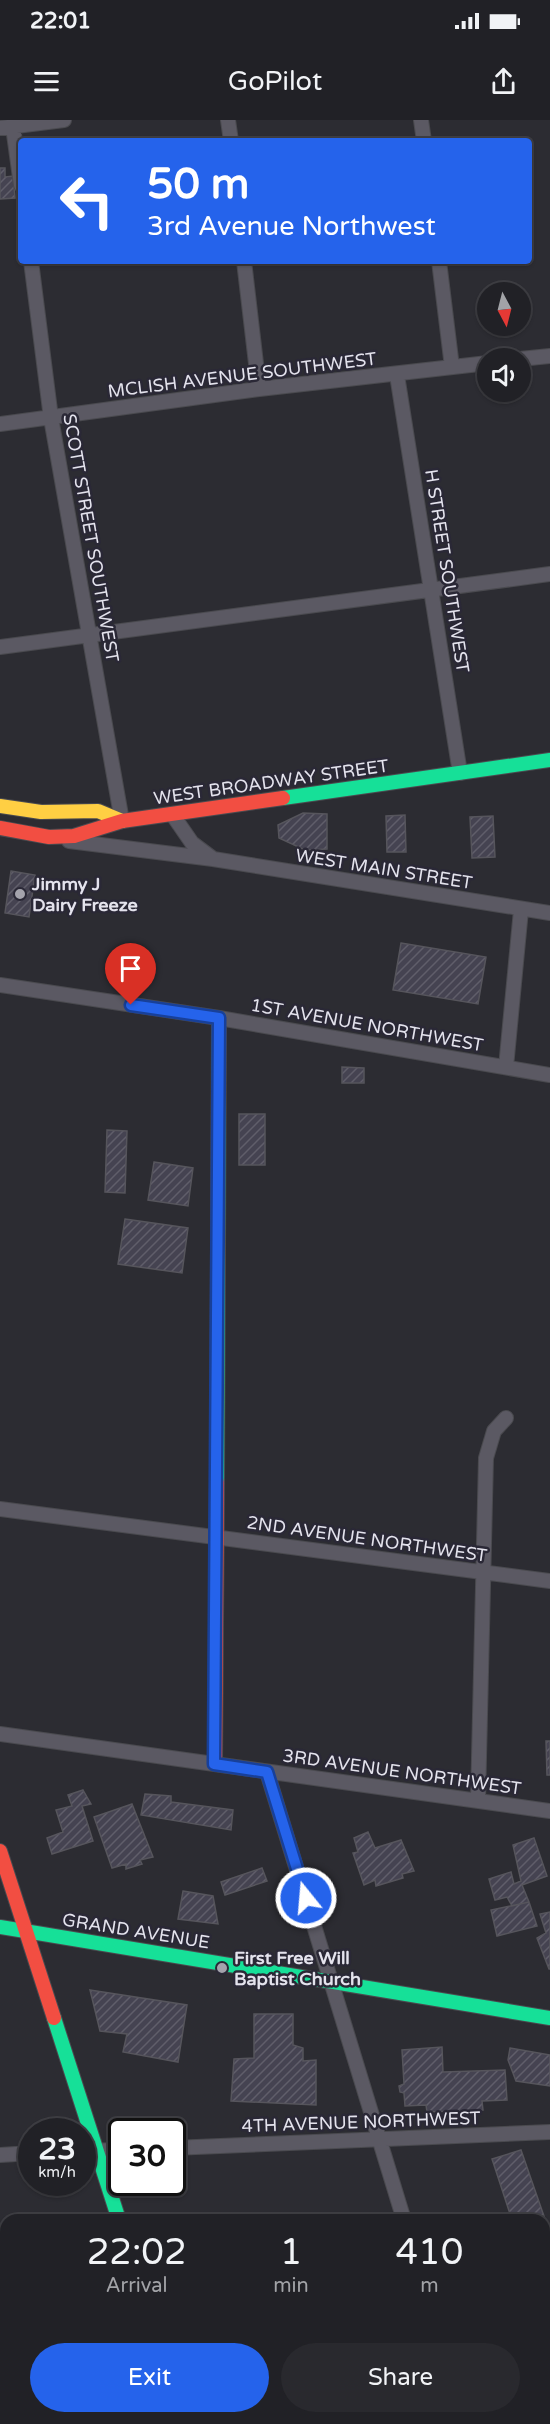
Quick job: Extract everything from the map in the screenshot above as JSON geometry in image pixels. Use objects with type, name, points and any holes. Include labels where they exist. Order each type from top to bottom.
[{"type":"street","points":[[18,173],[7,127],[64,120]]},
{"type":"street","points":[[228,120],[231,138]]},
{"type":"street","points":[[421,120],[424,138]]},
{"type":"street","name":"SCOTT STREET SOUTHWEST","points":[[31,264],[51,418],[122,821]]},
{"type":"street","points":[[244,264],[259,389]]},
{"type":"street","points":[[439,264],[452,368]]},
{"type":"street","points":[[531,358],[550,356]]},
{"type":"street","name":"MCLISH AVENUE SOUTHWEST","points":[[0,424],[259,389],[477,365]]},
{"type":"street","name":"H STREET SOUTHWEST","points":[[397,375],[433,590],[460,773]]},
{"type":"street","points":[[0,647],[550,574]]},
{"type":"street","name":"WEST BROADWAY STREET","points":[[0,828],[52,839],[85,836],[122,821],[550,760]]},
{"type":"street","points":[[0,806],[41,812],[98,811],[122,821]]},
{"type":"street","points":[[172,814],[192,843],[213,859]]},
{"type":"street","name":"WEST MAIN STREET","points":[[52,839],[213,859],[550,913]]},
{"type":"street","points":[[506,1067],[521,910]]},
{"type":"street","name":"1ST AVENUE NORTHWEST","points":[[0,985],[219,1018],[550,1075]]},
{"type":"street","points":[[214,1764],[219,1018]]},
{"type":"street","points":[[478,1801],[481,1572],[486,1458],[494,1431],[506,1418]]},
{"type":"street","name":"2ND AVENUE NORTHWEST","points":[[0,1509],[550,1581]]},
{"type":"street","name":"3RD AVENUE NORTHWEST","points":[[0,1734],[550,1811]]},
{"type":"street","points":[[267,1772],[402,2214]]},
{"type":"street","points":[[0,1851],[117,2214]]},
{"type":"street","name":"GRAND AVENUE","points":[[0,1927],[550,2018]]},
{"type":"street","name":"4TH AVENUE NORTHWEST","points":[[186,2147],[550,2132]]},
{"type":"street","points":[[98,2151],[108,2151]]},
{"type":"street","points":[[0,2155],[18,2154]]},
{"type":"building","points":[[0,168],[5,168],[5,177],[13,176],[15,198],[0,199]]},
{"type":"building","points":[[303,813],[327,814],[327,849],[305,850],[279,838],[278,825]]},
{"type":"building","points":[[405,815],[406,852],[387,852],[386,816]]},
{"type":"building","points":[[493,816],[495,857],[472,858],[470,817]]},
{"type":"building","name":"Jimmy J Dairy Freeze","points":[[11,871],[35,875],[29,917],[5,913]]},
{"type":"building","points":[[401,943],[486,957],[478,1004],[393,990]]},
{"type":"building","points":[[342,1067],[364,1068],[364,1083],[342,1083]]},
{"type":"building","points":[[239,1114],[265,1114],[265,1165],[239,1165]]},
{"type":"building","points":[[107,1130],[127,1131],[125,1193],[105,1192]]},
{"type":"building","points":[[154,1162],[193,1168],[188,1206],[148,1200]]},
{"type":"building","points":[[125,1219],[188,1228],[182,1273],[118,1264]]},
{"type":"building","points":[[546,1741],[550,1741],[550,1775],[547,1775]]},
{"type":"building","points":[[83,1790],[91,1804],[82,1806],[93,1841],[52,1854],[47,1838],[63,1832],[56,1810],[72,1806],[68,1795]]},
{"type":"building","points":[[145,1794],[171,1796],[171,1802],[233,1810],[231,1830],[141,1815]]},
{"type":"building","points":[[132,1804],[153,1857],[140,1860],[142,1864],[126,1869],[126,1864],[112,1868],[94,1817]]},
{"type":"building","points":[[368,1832],[375,1848],[401,1840],[414,1871],[402,1874],[403,1878],[376,1886],[375,1880],[364,1885],[353,1853],[358,1852],[354,1838]]},
{"type":"building","points":[[534,1838],[547,1876],[522,1885],[529,1902],[512,1906],[507,1897],[495,1900],[489,1879],[511,1872],[514,1884],[521,1881],[513,1845]]},
{"type":"building","points":[[262,1868],[267,1881],[225,1895],[221,1882]]},
{"type":"building","points":[[183,1891],[213,1896],[218,1924],[178,1919]]},
{"type":"building","points":[[529,1902],[537,1926],[497,1936],[491,1910]]},
{"type":"building","points":[[550,1912],[549,1969],[537,1938],[546,1933],[540,1914]]},
{"type":"building","points":[[90,1990],[187,2005],[178,2062],[123,2052],[127,2034],[100,2031]]},
{"type":"building","points":[[254,2014],[293,2014],[293,2045],[303,2048],[303,2061],[316,2060],[316,2105],[231,2101],[234,2059],[254,2058]]},
{"type":"building","points":[[442,2047],[443,2072],[505,2070],[507,2100],[482,2101],[483,2110],[427,2112],[426,2105],[405,2106],[404,2093],[400,2092],[399,2086],[404,2084],[402,2050]]},
{"type":"building","points":[[510,2048],[550,2055],[550,2086],[516,2081],[508,2060]]},
{"type":"building","points":[[521,2150],[543,2214],[510,2214],[492,2159]]},
{"type":"traffic: fast","points":[[283,798],[550,760]]},
{"type":"traffic: fast","points":[[217,1482],[219,1018]]},
{"type":"traffic: fast","points":[[0,1927],[550,2018]]},
{"type":"traffic: fast","points":[[54,2018],[117,2214]]},
{"type":"traffic: slow","points":[[0,806],[41,812],[98,811],[122,821]]},
{"type":"traffic: jam","points":[[0,828],[49,837],[74,836],[122,821],[283,798]]},
{"type":"traffic: jam","points":[[215,1764],[217,1482]]},
{"type":"traffic: jam","points":[[0,1851],[54,2018]]},
{"type":"place","name":"Jimmy J Dairy Freeze","points":[[20,894]]},
{"type":"place","name":"First Free Will Baptist Church","points":[[222,1968]]},
{"type":"route","points":[[131,1005],[219,1018],[214,1764],[267,1772],[306,1898]]}]
